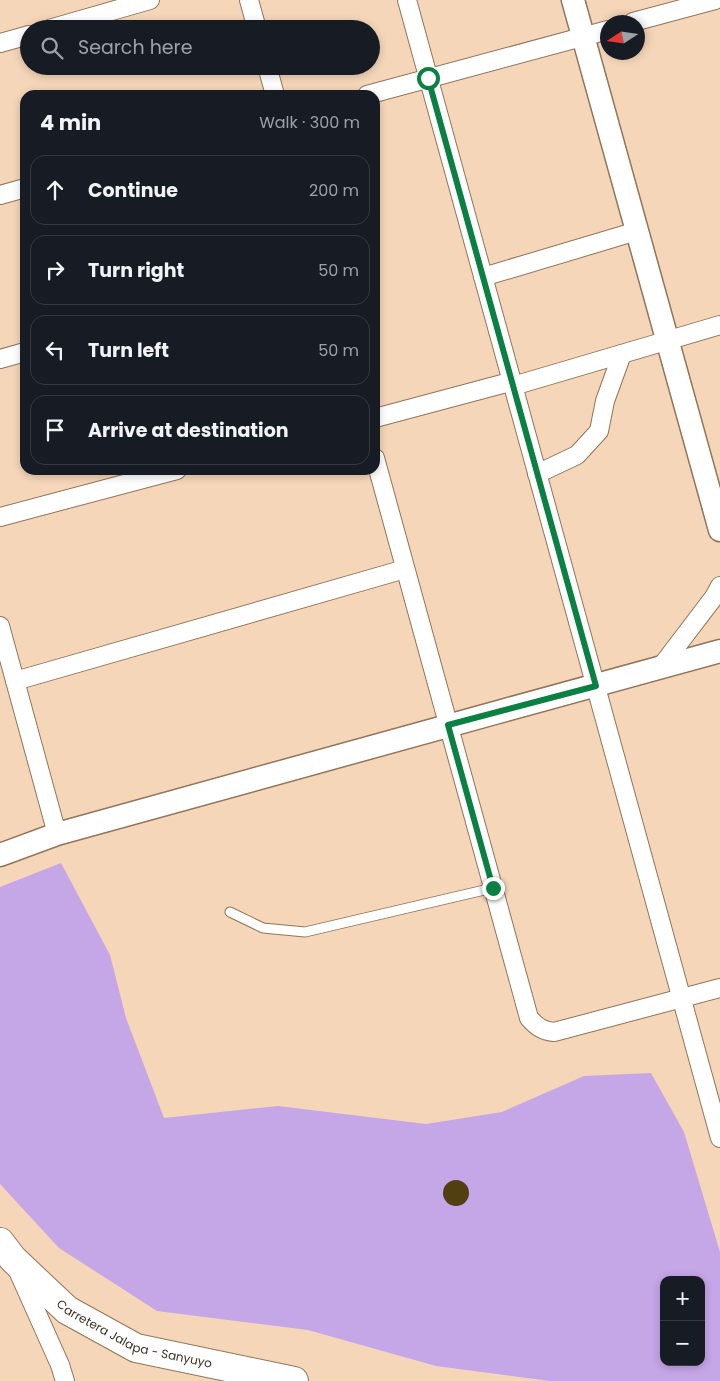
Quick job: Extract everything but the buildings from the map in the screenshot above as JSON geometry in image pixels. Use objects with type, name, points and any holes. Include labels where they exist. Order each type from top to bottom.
[{"type":"main road","name":"Carretera Jalapa - Sanyuyo","points":[[6,1250],[67,1310],[136,1348],[294,1381]]},
{"type":"street","points":[[80,20],[150,0]]},
{"type":"street","points":[[249,0],[255,20]]},
{"type":"street","points":[[407,0],[483,277],[510,385],[537,474],[720,1138]]},
{"type":"street","points":[[573,0],[720,530]]},
{"type":"street","points":[[645,19],[715,0]]},
{"type":"street","points":[[380,91],[600,32]]},
{"type":"street","points":[[0,43],[20,37]]},
{"type":"street","points":[[269,75],[274,90]]},
{"type":"street","points":[[0,195],[20,189]]},
{"type":"street","points":[[483,277],[637,231]]},
{"type":"street","points":[[380,417],[510,385],[720,325]]},
{"type":"street","points":[[0,359],[20,353]]},
{"type":"street","points":[[537,474],[577,455],[599,431],[606,401],[622,354]]},
{"type":"street","points":[[0,517],[158,475]]},
{"type":"street","points":[[380,475],[529,1018],[536,1026],[545,1031],[554,1032],[720,988]]},
{"type":"street","points":[[15,681],[405,569]]},
{"type":"street","points":[[660,668],[714,597],[720,586]]},
{"type":"street","points":[[0,626],[57,834]]},
{"type":"street","points":[[0,855],[57,834],[720,651]]},
{"type":"street","points":[[6,1250],[60,1365],[65,1381]]},
{"type":"lane","points":[[230,912],[263,928],[305,932],[493,888]]},
{"type":"shaded area","points":[[61,863],[110,955],[126,1018],[164,1118],[278,1106],[426,1124],[502,1112],[584,1076],[651,1073],[684,1132],[720,1252],[720,1381],[550,1381],[436,1366],[308,1330],[157,1311],[59,1248],[0,1184],[0,887]]},
{"type":"route","points":[[428,78],[596,686],[448,725],[493,888]]}]
